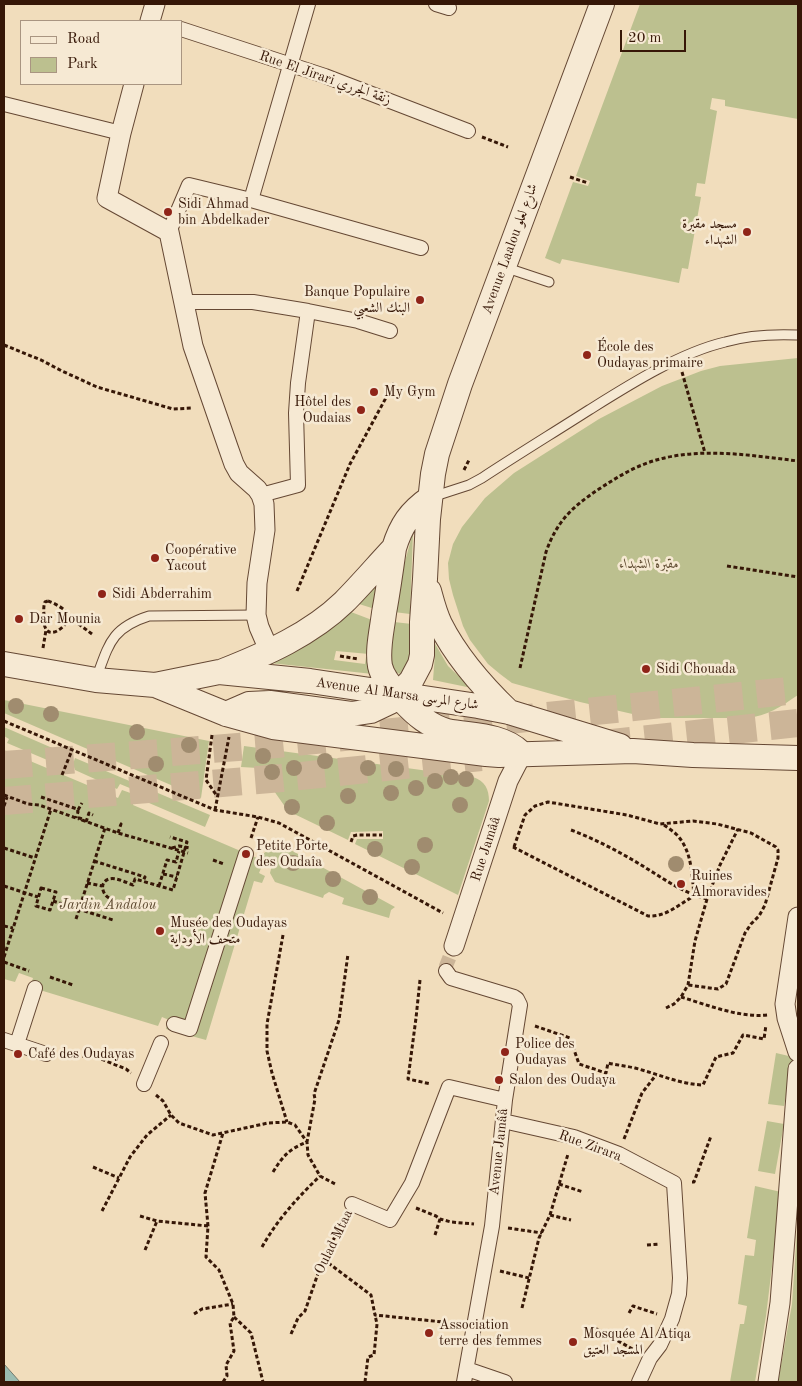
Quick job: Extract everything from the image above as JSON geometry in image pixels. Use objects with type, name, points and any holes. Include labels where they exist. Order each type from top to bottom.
[{"type":"street","points":[[251,200],[308,4]]},
{"type":"street","name":"Avenue Laalou شارع لعلو","points":[[226,714],[249,704],[270,703],[351,714],[361,713],[390,702],[411,681],[420,664],[422,655],[422,622],[430,498],[437,454],[460,384],[602,4]]},
{"type":"street","name":"Rue El Jirari زنقة الجرري","points":[[182,29],[325,76],[468,130]]},
{"type":"street","points":[[134,85],[107,198],[169,232]]},
{"type":"street","points":[[4,104],[121,133]]},
{"type":"street","points":[[269,650],[256,615],[257,583],[265,530],[265,512],[261,495],[257,488],[239,473],[234,464],[193,346],[169,232],[188,185],[251,200],[421,248]]},
{"type":"street","points":[[184,302],[253,302],[358,321],[390,331]]},
{"type":"street","points":[[261,495],[298,485],[296,412],[308,311]]},
{"type":"street","points":[[430,498],[420,505],[408,518],[394,548],[380,638],[380,668],[390,686],[419,717],[438,728],[448,731],[488,737],[508,743],[522,754]]},
{"type":"street","points":[[219,672],[292,639],[312,627],[343,603],[394,548]]},
{"type":"street","points":[[425,579],[439,623],[453,647],[489,693],[510,712]]},
{"type":"street","name":"Avenue Al Marsa شارع المرسى","points":[[4,664],[96,680],[155,685],[219,672],[310,681],[510,712],[601,739],[633,751]]},
{"type":"street","name":"Avenue Al Marsa شارع المرسى","points":[[155,685],[226,714],[272,727],[486,754],[633,751],[692,756],[798,758]]},
{"type":"street","name":"Rue Jamââ","points":[[454,946],[508,781],[522,754]]},
{"type":"street","points":[[174,1024],[190,1029],[246,854]]},
{"type":"street","points":[[798,917],[785,1004],[787,1018],[798,1052]]},
{"type":"street","name":"Avenue Jamââ","points":[[446,970],[451,978],[517,999],[520,1005],[502,1121],[492,1226],[466,1375]]},
{"type":"street","points":[[35,988],[10,1042],[46,1054]]},
{"type":"street","points":[[144,1084],[161,1042]]},
{"type":"street","points":[[768,1382],[780,1303],[798,1069]]},
{"type":"street","points":[[449,1088],[505,1100]]},
{"type":"street","name":"Oulad Mtaa","points":[[352,1204],[390,1220],[412,1183],[449,1088]]},
{"type":"street","name":"Rue Zirara","points":[[502,1121],[574,1137],[619,1154],[674,1183]]},
{"type":"street","points":[[639,1382],[672,1319],[679,1294],[680,1278],[674,1183]]},
{"type":"street","points":[[466,1375],[505,1382]]},
{"type":"lane","points":[[504,266],[549,282]]},
{"type":"lane","points":[[430,498],[455,490],[482,478],[624,388],[678,360],[701,350],[740,338],[772,334],[797,335]]},
{"type":"lane","points":[[96,680],[108,645],[118,631],[138,620],[149,616],[256,615]]},
{"type":"path","points":[[492,141],[508,147]]},
{"type":"path","points":[[570,177],[588,183]]},
{"type":"path","points":[[4,345],[41,360],[89,384],[173,409],[215,406]]},
{"type":"path","points":[[678,360],[705,453]]},
{"type":"path","points":[[297,591],[350,464],[394,383]]},
{"type":"path","points":[[520,668],[546,552],[551,538],[558,525],[571,510],[592,493],[617,477],[644,464],[672,457],[705,453],[747,455],[798,461]]},
{"type":"path","points":[[727,566],[798,577]]},
{"type":"path","points":[[43,648],[46,630],[44,625],[45,602],[51,602],[92,634]]},
{"type":"path","points":[[46,630],[50,633],[60,629],[68,620],[68,616]]},
{"type":"path","points":[[340,656],[353,658]]},
{"type":"path","points":[[4,721],[215,810],[258,817],[279,823],[435,908]]},
{"type":"path","points":[[212,735],[206,780],[218,797]]},
{"type":"path","points":[[215,810],[228,738]]},
{"type":"path","points":[[62,775],[72,750]]},
{"type":"path","points":[[4,806],[5,796],[28,804],[39,805],[83,819],[84,821],[111,828],[119,833],[123,832],[186,853]]},
{"type":"path","points":[[41,797],[77,808],[78,810]]},
{"type":"path","points":[[688,985],[714,989],[723,987],[726,984],[745,933],[759,916],[765,905],[778,858],[778,850],[773,845],[751,833],[705,822],[656,824],[637,817],[548,802],[535,806],[525,815],[512,846],[648,916],[656,917],[670,912],[694,896]]},
{"type":"path","points":[[77,818],[78,810],[82,803]]},
{"type":"path","points":[[4,957],[51,809]]},
{"type":"path","points":[[48,818],[59,812]]},
{"type":"path","points":[[84,821],[89,813],[93,815]]},
{"type":"path","points":[[119,824],[121,824],[119,833]]},
{"type":"path","points":[[664,824],[677,835],[689,856],[694,896]]},
{"type":"path","points":[[76,918],[103,826]]},
{"type":"path","points":[[666,1008],[674,1004],[681,997],[688,985],[695,942],[707,899],[720,865],[738,829]]},
{"type":"path","points":[[571,830],[632,859],[694,896],[707,899]]},
{"type":"path","points":[[351,842],[353,836],[357,835],[382,835]]},
{"type":"path","points":[[109,898],[103,894],[102,886],[109,879],[133,885],[135,879],[173,890],[188,848],[187,842],[170,837]]},
{"type":"path","points":[[172,848],[179,846],[188,848]]},
{"type":"path","points":[[4,848],[36,858]]},
{"type":"path","points":[[159,886],[167,860],[176,862],[179,851]]},
{"type":"path","points":[[94,861],[144,877],[143,881]]},
{"type":"path","points":[[163,874],[177,877]]},
{"type":"path","points":[[87,883],[102,886]]},
{"type":"path","points":[[4,886],[38,897]]},
{"type":"path","points":[[41,888],[56,892],[53,902],[50,910],[36,906],[41,888]]},
{"type":"path","points":[[53,902],[113,920]]},
{"type":"path","points":[[4,926],[13,928]]},
{"type":"path","points":[[284,935],[268,1024],[267,1051],[287,1122]]},
{"type":"path","points":[[337,1186],[320,1176],[308,1155],[307,1142],[315,1099],[314,1094],[339,1020],[348,954]]},
{"type":"path","points":[[4,962],[32,972]]},
{"type":"path","points":[[52,978],[73,985]]},
{"type":"path","points":[[420,980],[408,1078],[449,1088]]},
{"type":"path","points":[[681,997],[743,1015],[768,1015],[776,1012],[785,1004]]},
{"type":"path","points":[[517,1020],[570,1038],[579,1064],[606,1073],[608,1063],[692,1085],[703,1085],[716,1057],[733,1053],[744,1035],[764,1039],[768,1015]]},
{"type":"path","points":[[46,1054],[96,1057],[126,1069],[163,1101],[171,1115],[179,1123],[204,1132],[213,1135],[268,1123],[287,1122],[296,1125],[307,1142]]},
{"type":"path","points":[[619,1154],[642,1093],[656,1075]]},
{"type":"path","points":[[102,1211],[130,1157],[147,1135],[171,1115]]},
{"type":"path","points":[[223,1382],[227,1376],[226,1365],[234,1351],[230,1323],[234,1317],[233,1304],[219,1270],[206,1257],[208,1226],[205,1194],[224,1132]]},
{"type":"path","points":[[674,1183],[694,1182],[711,1136]]},
{"type":"path","points":[[522,1308],[539,1238],[550,1215],[574,1137]]},
{"type":"path","points":[[273,1172],[282,1156],[296,1146],[307,1142]]},
{"type":"path","points":[[93,1167],[119,1178]]},
{"type":"path","points":[[262,1247],[271,1231],[301,1195],[320,1176]]},
{"type":"path","points":[[559,1184],[583,1192]]},
{"type":"path","points":[[401,1203],[436,1216],[440,1220],[542,1233]]},
{"type":"path","name":"Oulad Mtaa","points":[[291,1334],[298,1318],[305,1311],[323,1259],[352,1204]]},
{"type":"path","points":[[550,1215],[571,1220]]},
{"type":"path","points":[[140,1216],[157,1221],[208,1226]]},
{"type":"path","points":[[435,1235],[440,1220]]},
{"type":"path","points":[[145,1250],[157,1221]]},
{"type":"path","points":[[323,1259],[371,1295],[377,1324],[374,1355],[368,1357],[365,1382]]},
{"type":"path","points":[[485,1268],[529,1278]]},
{"type":"path","points":[[194,1314],[202,1309],[233,1304]]},
{"type":"path","points":[[630,1313],[633,1306],[672,1319]]},
{"type":"path","points":[[374,1315],[454,1323]]},
{"type":"path","points":[[234,1317],[251,1333],[263,1382]]},
{"type":"path","points":[[595,1328],[650,1358]]},
{"type":"green space","points":[[640,4],[798,4],[798,119],[725,106],[725,100],[712,98],[710,109],[717,111],[705,184],[697,183],[695,196],[701,197],[688,269],[682,268],[679,283],[562,259],[560,264],[545,258],[573,182],[588,186],[590,181],[576,176]]},
{"type":"green space","name":"مقبرة الشهداء","points":[[798,358],[798,695],[774,710],[754,717],[650,718],[580,702],[512,683],[488,664],[470,640],[463,626],[449,579],[448,563],[453,544],[462,527],[485,498],[514,473],[599,419],[662,386],[720,366]]},
{"type":"green space","points":[[413,532],[410,614],[394,612],[404,565]]},
{"type":"green space","points":[[380,581],[375,609],[359,604]]},
{"type":"green space","points":[[351,612],[372,620],[369,654],[336,651],[334,660],[365,664],[366,657],[369,657],[373,674],[270,663],[312,641]]},
{"type":"green space","points":[[394,622],[412,624],[411,659],[402,674],[396,672],[391,661],[390,652]]},
{"type":"green space","points":[[433,642],[448,666],[468,685],[467,687],[433,680],[435,654]]},
{"type":"green space","points":[[4,700],[209,741],[201,798],[4,713]]},
{"type":"green space","points":[[4,727],[57,750],[52,762],[7,743],[9,739],[4,736]]},
{"type":"green space","points":[[244,746],[473,777],[481,781],[487,789],[489,801],[458,895],[355,844],[357,839],[383,839],[383,831],[351,832],[348,840],[288,811],[258,768],[241,767]]},
{"type":"green space","name":"Jardin Andalou","points":[[4,750],[118,798],[122,790],[136,795],[133,805],[264,861],[259,873],[265,876],[262,883],[254,881],[206,1040],[166,1029],[169,1020],[162,1017],[158,1026],[30,987],[33,978],[19,973],[15,982],[4,979]]},
{"type":"green space","points":[[75,758],[210,815],[205,827],[142,800],[144,794],[120,784],[117,789],[75,770],[73,764]]},
{"type":"green space","points":[[276,842],[395,907],[391,910],[389,918],[342,904],[344,898],[329,892],[323,898],[275,882],[270,873],[272,865],[264,861],[264,853],[274,847],[273,843]]},
{"type":"green space","points":[[776,1053],[793,1057],[784,1106],[768,1104]]},
{"type":"green space","points":[[767,1121],[784,1124],[775,1174],[758,1171]]},
{"type":"green space","points":[[755,1186],[781,1192],[766,1316],[755,1382],[730,1382],[740,1324],[744,1324],[747,1306],[738,1304],[745,1255],[754,1256],[756,1240],[747,1238]]},
{"type":"green space","points":[[798,1217],[798,1382],[778,1382],[792,1304]]},
{"type":"water","points":[[4,1364],[20,1382],[4,1382]]},
{"type":"tunnel","points":[[4,765],[277,744],[798,690]]},
{"type":"tunnel","points":[[603,744],[798,723]]},
{"type":"tunnel","points":[[4,801],[282,778],[481,757]]},
{"type":"tunnel","points":[[446,971],[446,966],[454,946]]},
{"type":"place","name":"Sidi Ahmad bin Abdelkader","points":[[168,212]]},
{"type":"place","name":"مسجد مقبرة الشهداء","points":[[747,232]]},
{"type":"place","name":"Banque Populaire البنك الشعبي","points":[[420,300]]},
{"type":"place","name":"École des Oudayas primaire","points":[[587,355]]},
{"type":"place","name":"My Gym","points":[[374,392]]},
{"type":"place","name":"Hôtel des Oudaias","points":[[361,410]]},
{"type":"place","name":"Coopérative Yacout","points":[[155,558]]},
{"type":"place","name":"Sidi Abderrahim","points":[[102,594]]},
{"type":"place","name":"Dar Mounia","points":[[19,619]]},
{"type":"place","name":"Sidi Chouada","points":[[646,669]]},
{"type":"place","name":"Petite Porte des Oudaîa","points":[[246,854]]},
{"type":"place","name":"Ruines Almoravides","points":[[681,884]]},
{"type":"place","name":"Musée des Oudayas متحف الأوداية","points":[[160,931]]},
{"type":"place","name":"Police des Oudayas","points":[[505,1052]]},
{"type":"place","name":"Café des Oudayas","points":[[18,1054]]},
{"type":"place","name":"Salon des Oudaya","points":[[499,1080]]},
{"type":"place","name":"Association terre des femmes","points":[[429,1333]]},
{"type":"place","name":"Mosquée Al Atiqa المسجد العتيق","points":[[573,1342]]}]
